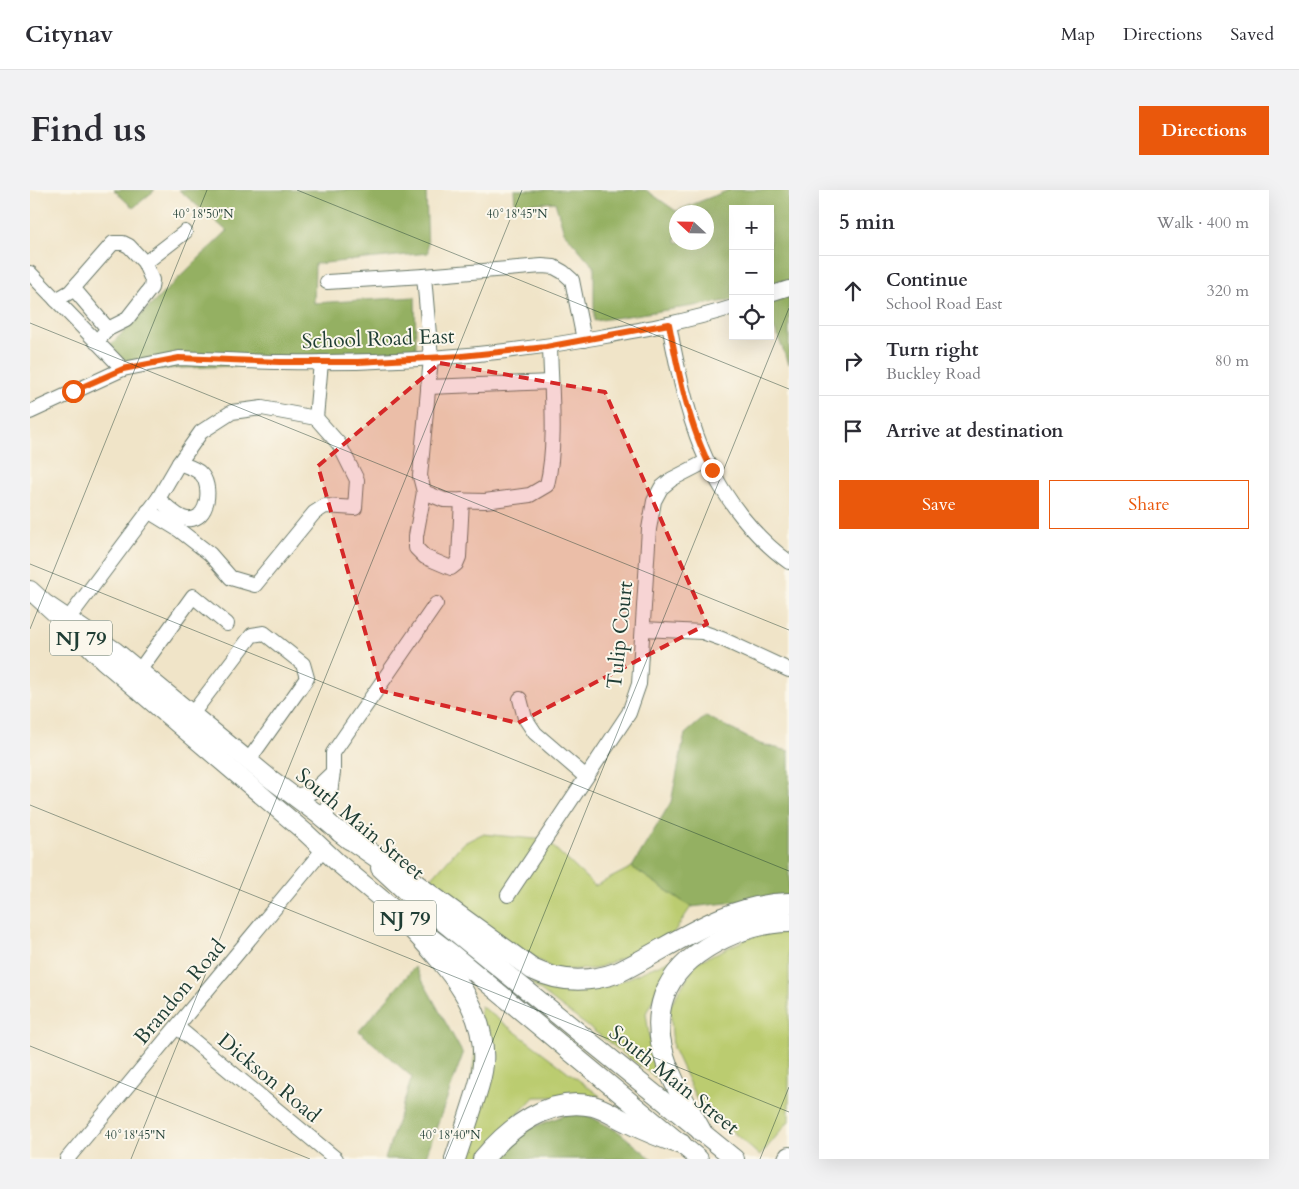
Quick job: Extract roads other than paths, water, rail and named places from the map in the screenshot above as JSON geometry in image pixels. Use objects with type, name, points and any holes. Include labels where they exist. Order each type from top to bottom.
[{"type":"highway","points":[[333,827],[532,968],[548,976],[569,980],[590,980],[605,977],[619,972],[731,914],[765,905],[789,903]]},
{"type":"highway","points":[[397,912],[442,962],[465,992],[480,1029],[484,1050],[481,1079],[455,1159]]},
{"type":"highway","points":[[701,1131],[673,1078],[664,1056],[659,1024],[665,994],[674,978],[691,959],[721,938],[740,930],[760,925],[789,922]]},
{"type":"highway","points":[[483,1159],[502,1138],[528,1119],[550,1109],[565,1105],[580,1104],[594,1106],[655,1136],[681,1144]]},
{"type":"main road","name":"South Main Street","points":[[30,590],[104,661],[306,833],[323,850],[397,912],[451,953],[699,1159]]},
{"type":"main road","name":"South Main Street","points":[[47,605],[114,650],[333,827],[408,893],[729,1154]]},
{"type":"street","points":[[145,263],[185,232]]},
{"type":"street","points":[[56,300],[74,289],[113,243],[123,243],[129,246],[145,263],[152,280],[151,288],[126,320],[108,329],[96,342]]},
{"type":"street","points":[[327,282],[542,266],[554,267],[564,272],[572,280],[584,340]]},
{"type":"street","points":[[30,273],[123,369]]},
{"type":"street","points":[[424,276],[431,358],[420,476],[424,492],[416,536],[416,548],[425,557],[450,568],[456,564],[459,557],[462,500]]},
{"type":"street","points":[[774,293],[789,288]]},
{"type":"street","points":[[74,289],[108,329]]},
{"type":"street","name":"School Road East","points":[[30,412],[123,369],[179,358],[280,362],[358,362],[462,356],[550,346],[584,340],[702,317],[729,308]]},
{"type":"street","points":[[669,324],[683,388],[707,461],[724,491],[741,515],[763,539],[789,562]]},
{"type":"street","points":[[424,492],[444,500],[484,501],[530,495],[547,485],[551,469],[550,346]]},
{"type":"street","points":[[316,418],[321,362]]},
{"type":"street","points":[[428,387],[551,382]]},
{"type":"street","points":[[68,619],[148,510],[158,499],[179,463],[201,432],[232,412],[262,408],[316,418],[339,444],[357,480],[355,508],[325,506],[314,513],[255,585],[231,578],[210,554],[179,530],[148,510]]},
{"type":"street","name":"Tulip Court","points":[[508,895],[629,713],[639,684],[650,529],[654,501],[661,488],[672,479],[707,461]]},
{"type":"street","points":[[158,499],[180,517],[188,520],[197,518],[204,511],[207,500],[206,481],[200,473],[179,463]]},
{"type":"street","points":[[139,671],[193,596],[227,624]]},
{"type":"street","points":[[333,827],[333,753],[436,604]]},
{"type":"street","points":[[644,629],[702,632],[722,639],[789,670]]},
{"type":"street","points":[[192,714],[252,635],[264,633],[302,664],[307,678],[248,760]]},
{"type":"street","points":[[520,699],[525,718],[535,733],[586,777]]},
{"type":"street","points":[[294,796],[312,792],[333,772]]},
{"type":"street","name":"Brandon Road","points":[[67,1159],[323,850]]},
{"type":"street","name":"Dickson Road","points":[[177,1028],[336,1159]]}]
